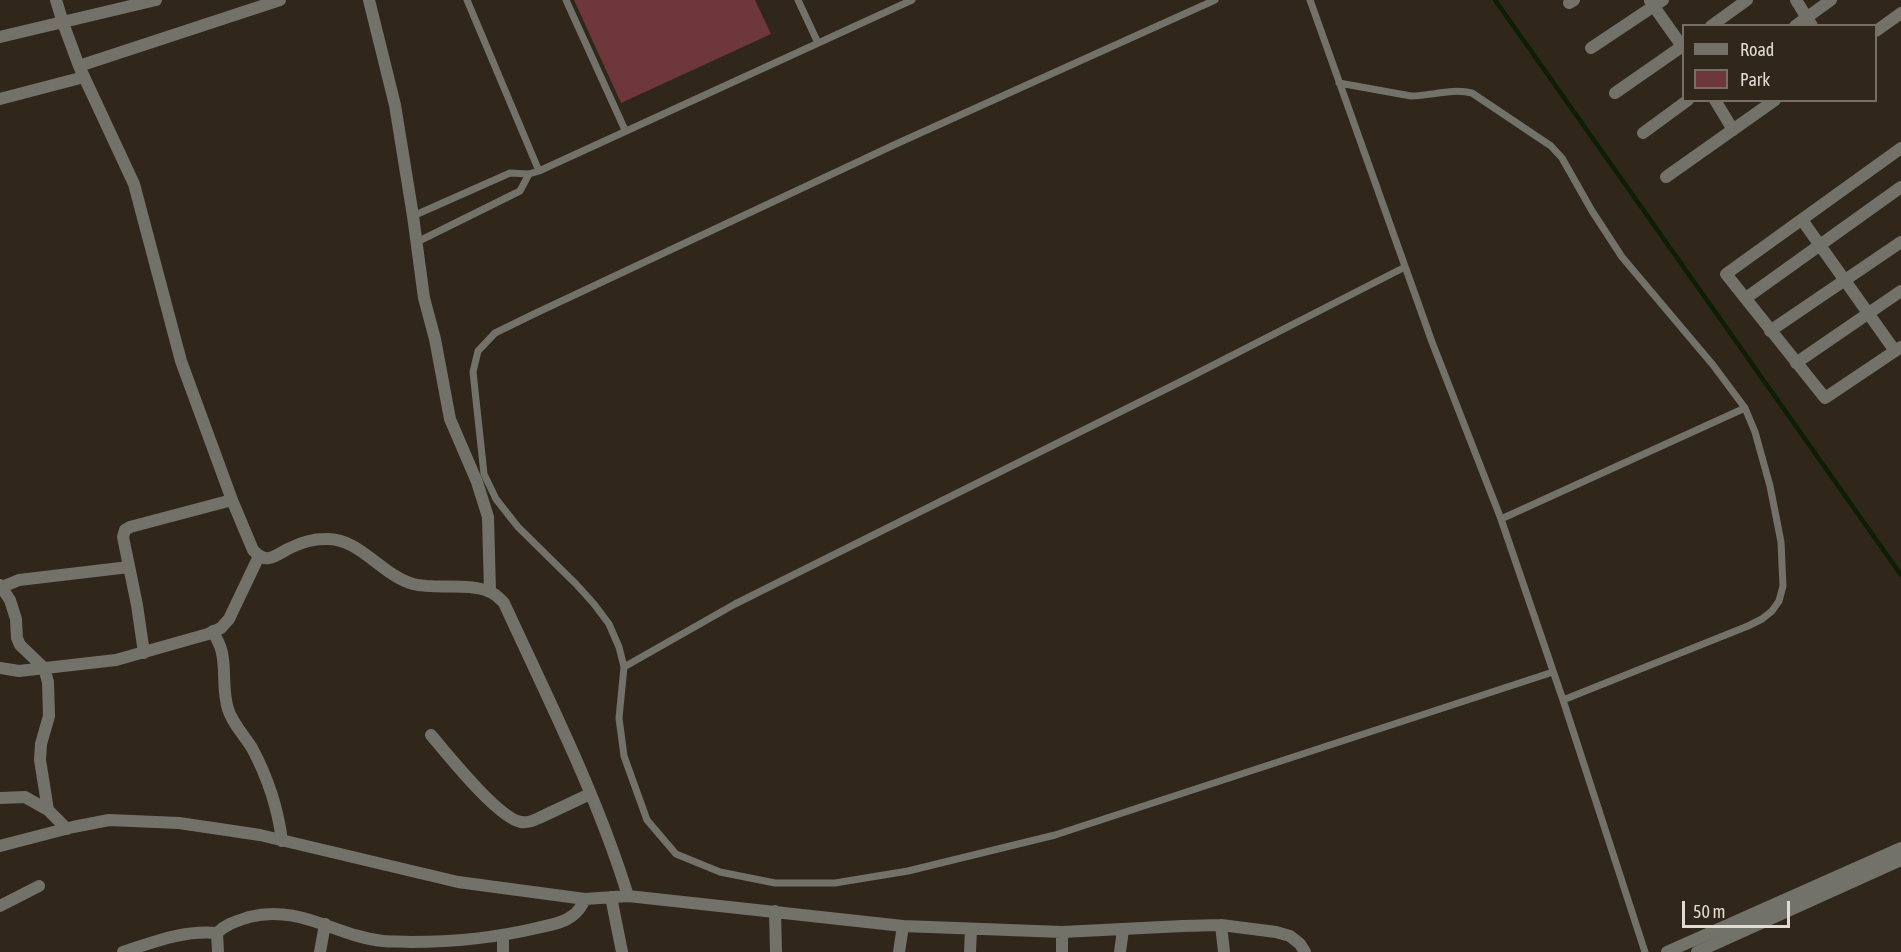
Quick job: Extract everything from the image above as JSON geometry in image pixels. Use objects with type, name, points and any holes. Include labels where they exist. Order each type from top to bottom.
[{"type":"street","points":[[56,0],[82,71],[135,184],[181,361],[232,500],[253,550],[267,558],[310,540],[327,538],[342,541],[390,574],[412,584],[430,587],[476,588],[490,591],[504,603],[566,737],[615,852],[628,896]]},
{"type":"street","points":[[0,37],[156,0]]},
{"type":"street","points":[[0,99],[280,0]]},
{"type":"street","points":[[369,0],[395,105],[424,298],[435,339],[450,419],[477,482],[488,517],[490,591]]},
{"type":"street","points":[[1714,24],[1747,0]]},
{"type":"street","points":[[1796,0],[1810,21],[1831,0]]},
{"type":"street","points":[[1591,48],[1656,2],[1682,45]]},
{"type":"street","points":[[1877,30],[1901,13]]},
{"type":"street","points":[[1615,93],[1682,48]]},
{"type":"street","points":[[1643,133],[1685,102]]},
{"type":"street","points":[[1716,102],[1733,130]]},
{"type":"street","points":[[1666,177],[1772,102]]},
{"type":"street","points":[[1802,220],[1844,282],[1898,349],[1825,398],[1726,274],[1802,220],[1899,155]]},
{"type":"street","points":[[1746,298],[1901,187]]},
{"type":"street","points":[[1770,331],[1901,242]]},
{"type":"street","points":[[1796,363],[1901,291]]},
{"type":"street","points":[[144,653],[123,537],[124,530],[232,500]]},
{"type":"street","points":[[0,668],[19,670],[116,660],[221,628],[229,619],[260,556]]},
{"type":"street","points":[[48,810],[40,760],[41,744],[49,716],[48,682],[44,668],[20,645],[10,600],[1,586],[19,580],[129,567]]},
{"type":"street","points":[[213,631],[222,652],[227,707],[231,718],[251,747],[264,773],[279,817],[282,841]]},
{"type":"street","points":[[431,735],[496,807],[520,822],[530,822],[590,794]]},
{"type":"street","points":[[0,798],[25,797],[48,810],[67,829]]},
{"type":"street","points":[[0,846],[109,820],[179,823],[260,835],[458,882],[585,898],[628,896],[903,926],[1062,932],[1221,926],[1276,932],[1290,936],[1300,944],[1305,952]]},
{"type":"street","points":[[1667,952],[1901,848]]},
{"type":"street","points":[[1697,952],[1901,860]]},
{"type":"street","points":[[0,906],[39,886]]},
{"type":"street","points":[[611,897],[622,952]]},
{"type":"street","points":[[218,952],[217,933],[223,926],[261,914],[303,917],[382,941],[447,941],[503,936],[558,923],[571,917],[580,909],[585,898]]},
{"type":"street","points":[[775,911],[776,952]]},
{"type":"street","points":[[320,952],[325,924]]},
{"type":"street","points":[[900,952],[903,926]]},
{"type":"street","points":[[1221,926],[1224,952]]},
{"type":"street","points":[[970,952],[971,928]]},
{"type":"street","points":[[1120,952],[1123,930]]},
{"type":"street","points":[[1062,932],[1062,952]]},
{"type":"street","points":[[123,952],[180,934],[217,933]]},
{"type":"street","points":[[503,936],[503,952]]},
{"type":"lane","points":[[467,0],[539,171]]},
{"type":"lane","points":[[566,0],[625,130]]},
{"type":"lane","points":[[798,0],[818,43]]},
{"type":"lane","points":[[413,216],[510,173],[529,174],[539,171],[912,0]]},
{"type":"lane","points":[[1215,0],[896,144],[536,313],[495,333],[478,351],[473,372],[484,474],[496,499],[518,527],[576,584],[609,624],[619,647],[624,667],[619,718],[624,756],[647,820],[676,854],[720,872],[775,883],[835,883],[908,871],[1055,835],[1553,672]]},
{"type":"lane","points":[[1310,0],[1436,353],[1501,519],[1645,952]]},
{"type":"lane","points":[[1340,83],[1411,96],[1450,91],[1472,93],[1551,146],[1562,158],[1592,211],[1622,257],[1705,356],[1745,408],[1755,432],[1782,542],[1783,586],[1779,601],[1767,615],[1748,626],[1563,700]]},
{"type":"lane","points":[[417,242],[520,190],[529,174]]},
{"type":"lane","points":[[624,667],[735,604],[1175,385],[1405,267]]},
{"type":"lane","points":[[1501,519],[1745,408]]},
{"type":"green space","points":[[574,0],[755,0],[771,34],[621,103]]},
{"type":"waterway","points":[[1495,0],[1901,575]]}]
